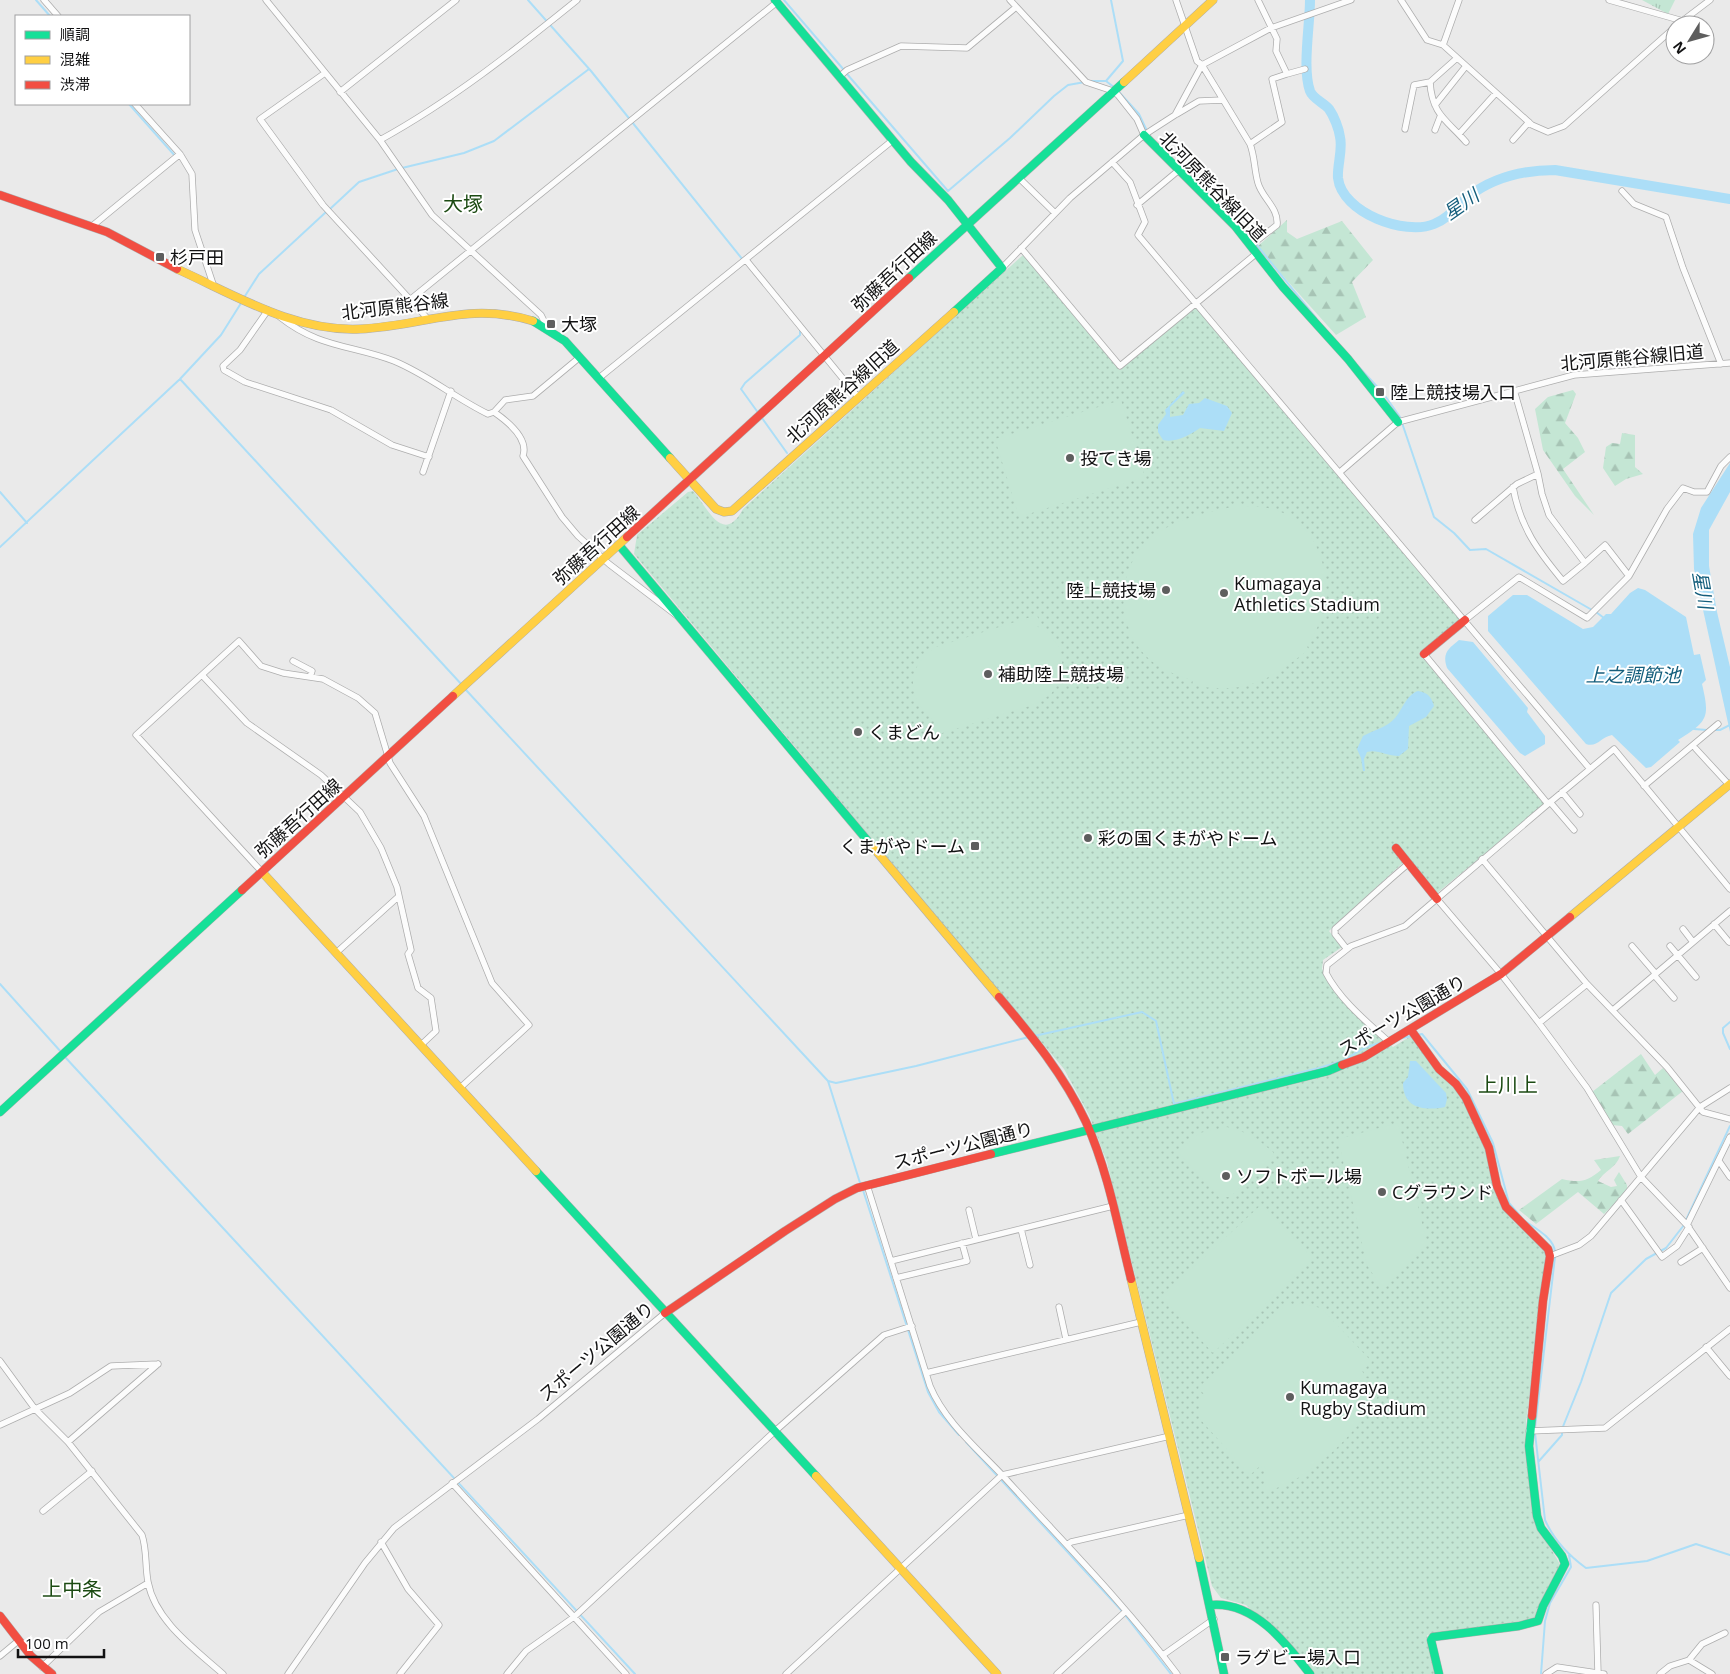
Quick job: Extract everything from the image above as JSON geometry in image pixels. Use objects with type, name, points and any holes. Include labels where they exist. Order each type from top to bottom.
[{"type":"street","points":[[44,0],[57,15]]},
{"type":"street","points":[[266,0],[380,140],[432,215],[541,314],[547,327]]},
{"type":"street","points":[[340,92],[456,0]]},
{"type":"street","points":[[380,140],[420,118],[552,21],[577,0]]},
{"type":"street","points":[[1010,0],[1086,82],[1113,91],[1136,119],[1144,136],[1175,115],[1199,102],[1223,100]]},
{"type":"street","points":[[1176,0],[1197,61],[1202,65],[1250,144],[1255,155],[1258,184],[1278,217],[1277,225],[1250,246]]},
{"type":"street","name":"弥藤吾行田線","points":[[0,1112],[1212,0]]},
{"type":"street","points":[[1258,0],[1277,39],[1276,51],[1287,74]]},
{"type":"street","points":[[1175,115],[1202,65],[1272,28],[1351,0]]},
{"type":"street","points":[[1401,0],[1427,40],[1443,45],[1528,122],[1541,131],[1548,132],[1564,126],[1665,36]]},
{"type":"street","points":[[1443,45],[1459,0]]},
{"type":"street","points":[[1609,0],[1665,19]]},
{"type":"street","points":[[1691,15],[1710,0]]},
{"type":"street","points":[[411,299],[633,120],[776,1],[893,140],[968,224],[1002,268]]},
{"type":"street","points":[[839,77],[847,70],[901,46],[967,48],[1016,8]]},
{"type":"street","points":[[1405,129],[1414,85],[1430,82],[1457,58]]},
{"type":"street","points":[[1435,105],[1466,66]]},
{"type":"street","points":[[1250,144],[1282,122],[1272,79],[1305,69]]},
{"type":"street","points":[[325,73],[260,119],[322,205],[428,319]]},
{"type":"street","points":[[1430,82],[1435,105],[1440,117],[1466,142]]},
{"type":"street","points":[[1459,134],[1496,93]]},
{"type":"street","points":[[136,105],[180,154],[192,174],[195,230],[213,284]]},
{"type":"street","points":[[1435,130],[1440,117]]},
{"type":"street","points":[[1513,140],[1528,122]]},
{"type":"street","name":"北河原熊谷線旧道","points":[[690,480],[716,509],[724,513],[733,510],[1002,268],[1055,213],[1144,136],[1235,226],[1398,422],[1574,375],[1730,363]]},
{"type":"street","points":[[599,378],[893,140]]},
{"type":"street","points":[[91,227],[180,154]]},
{"type":"street","points":[[1112,162],[1130,182],[1137,204],[1146,222],[1138,235],[1590,769]]},
{"type":"street","points":[[1137,204],[1179,170]]},
{"type":"street","points":[[1019,178],[1055,213]]},
{"type":"street","points":[[1622,191],[1634,204],[1666,217],[1683,268],[1721,364]]},
{"type":"street","name":"北河原熊谷線","points":[[0,195],[121,239],[166,264],[277,314],[313,326],[344,329],[368,328],[491,311],[527,317],[547,327],[580,357],[690,480]]},
{"type":"street","points":[[1021,248],[1120,366],[1257,253]]},
{"type":"street","points":[[746,260],[858,397]]},
{"type":"street","points":[[268,310],[240,350],[223,366],[224,370],[245,382],[331,410],[392,446],[428,457]]},
{"type":"street","points":[[277,314],[290,325],[321,342],[392,360],[420,373],[488,414],[494,412],[504,400],[533,396],[543,390],[580,357]]},
{"type":"street","points":[[1514,390],[1542,494],[1550,515],[1585,563]]},
{"type":"street","points":[[423,472],[451,391]]},
{"type":"street","points":[[494,412],[511,426],[523,442],[525,449],[523,456],[562,517],[604,558],[644,592],[681,619]]},
{"type":"street","points":[[1340,472],[1398,422]]},
{"type":"street","points":[[1574,830],[1549,803],[1424,654],[1519,577],[1587,618],[1629,576],[1666,509],[1683,488],[1694,492],[1707,492],[1721,466],[1730,457]]},
{"type":"street","points":[[1474,520],[1513,487],[1528,477],[1538,474]]},
{"type":"street","points":[[1513,487],[1516,504],[1535,547],[1563,581],[1605,545],[1629,576]]},
{"type":"street","points":[[619,544],[1040,1047],[1064,1080],[1089,1129],[1112,1206],[1211,1605],[1224,1674]]},
{"type":"street","points":[[460,1088],[529,1025],[492,983],[424,816],[390,763],[375,713],[358,698],[323,679],[283,673],[261,666],[239,641],[136,735],[997,1674]]},
{"type":"street","points":[[293,661],[312,671],[310,677]]},
{"type":"street","points":[[202,675],[247,723],[321,775],[360,812],[381,848],[397,887],[412,950],[408,954],[418,988],[431,998],[436,1031],[421,1045]]},
{"type":"street","points":[[1644,786],[1718,724]]},
{"type":"street","points":[[1389,1042],[1358,1013],[1326,972],[1327,965],[1346,948],[1368,938],[1405,926],[1614,749],[1730,889]]},
{"type":"street","points":[[1696,749],[1730,785]]},
{"type":"street","name":"スポーツ公園通り","points":[[288,1674],[381,1542],[404,1520],[538,1419],[665,1312],[711,1279],[835,1199],[867,1185],[1089,1129],[1328,1072],[1353,1062],[1411,1030],[1501,974],[1730,785]]},
{"type":"street","points":[[1562,792],[1580,814]]},
{"type":"street","points":[[1396,848],[1501,974],[1539,1023],[1587,1088],[1640,1177],[1686,1224],[1730,1288]]},
{"type":"street","points":[[1482,859],[1586,984],[1667,1067],[1702,1112],[1730,1119]]},
{"type":"street","points":[[1346,948],[1335,934],[1335,928],[1359,909],[1372,894],[1408,864]]},
{"type":"street","points":[[336,953],[398,897]]},
{"type":"street","points":[[1613,1010],[1728,912],[1730,920]]},
{"type":"street","points":[[1714,924],[1729,942]]},
{"type":"street","points":[[1683,929],[1693,942]]},
{"type":"street","points":[[1632,946],[1674,998]]},
{"type":"street","points":[[1670,946],[1696,977]]},
{"type":"street","points":[[1539,1023],[1586,984]]},
{"type":"street","points":[[1411,1030],[1439,1069],[1456,1084],[1466,1098],[1489,1148],[1497,1186],[1506,1207],[1519,1222],[1543,1242],[1550,1256],[1530,1431],[1537,1516],[1541,1528],[1564,1560],[1564,1568],[1543,1606],[1538,1621],[1519,1626],[1433,1637],[1431,1640],[1439,1674]]},
{"type":"street","points":[[1550,1256],[1579,1245],[1591,1236],[1700,1108],[1730,1088]]},
{"type":"street","points":[[1621,1200],[1660,1253],[1677,1246],[1686,1224],[1720,1161],[1730,1137]]},
{"type":"street","points":[[1720,1161],[1730,1177]]},
{"type":"street","points":[[867,1185],[934,1396],[946,1414],[1126,1611],[1177,1674]]},
{"type":"street","points":[[891,1261],[1112,1206]]},
{"type":"street","points":[[969,1210],[976,1240]]},
{"type":"street","points":[[1021,1229],[1030,1265]]},
{"type":"street","points":[[896,1278],[967,1261],[962,1243]]},
{"type":"street","points":[[1681,1262],[1703,1248]]},
{"type":"street","points":[[1058,1307],[1066,1340]]},
{"type":"street","points":[[926,1373],[1141,1322]]},
{"type":"street","points":[[507,1674],[526,1652],[574,1617],[774,1432],[884,1335],[912,1326]]},
{"type":"street","points":[[1530,1431],[1605,1428],[1730,1329]]},
{"type":"street","points":[[1706,1347],[1730,1376]]},
{"type":"street","points":[[0,1361],[35,1409],[68,1442],[142,1535],[145,1543],[148,1583],[166,1619],[222,1674]]},
{"type":"street","points":[[0,1425],[70,1393],[111,1366],[158,1364],[68,1442]]},
{"type":"street","points":[[786,1674],[902,1570],[1002,1475],[1170,1436]]},
{"type":"street","points":[[43,1511],[92,1471]]},
{"type":"street","points":[[452,1483],[626,1674]]},
{"type":"street","points":[[1067,1545],[1071,1542],[1189,1516]]},
{"type":"street","points":[[381,1542],[408,1589],[439,1625],[400,1674]]},
{"type":"street","points":[[42,1667],[100,1612],[148,1583]]},
{"type":"street","points":[[1211,1605],[1227,1605],[1247,1612],[1288,1648],[1310,1674]]},
{"type":"street","points":[[1546,1674],[1557,1667],[1601,1674],[1596,1605]]},
{"type":"street","points":[[1057,1674],[1126,1611]]},
{"type":"street","points":[[0,1616],[18,1641],[42,1667],[52,1674]]},
{"type":"street","points":[[1163,1655],[1214,1619]]},
{"type":"street","points":[[1660,1674],[1670,1666],[1689,1660],[1702,1644],[1725,1633]]},
{"type":"street","points":[[0,1656],[18,1641]]},
{"type":"street","points":[[1689,1660],[1712,1674]]},
{"type":"green space","points":[[1642,0],[1675,0],[1668,14]]},
{"type":"green space","points":[[1287,220],[1287,232],[1297,239],[1342,221],[1373,260],[1352,282],[1366,317],[1336,335],[1257,247]]},
{"type":"green space","points":[[1023,255],[1120,370],[1196,305],[1461,619],[1419,653],[1545,804],[1436,894],[1407,859],[1329,931],[1342,947],[1323,960],[1322,969],[1355,1014],[1393,1047],[1411,1036],[1458,1090],[1488,1153],[1504,1208],[1514,1222],[1543,1246],[1547,1258],[1526,1422],[1534,1520],[1561,1566],[1537,1609],[1535,1619],[1427,1635],[1436,1674],[1313,1674],[1300,1656],[1246,1605],[1221,1598],[1212,1586],[1107,1162],[1089,1115],[1064,1069],[634,554],[637,535],[688,492],[693,491],[710,514],[722,524],[729,524],[736,520],[743,509]]},
{"type":"green space","points":[[1573,390],[1576,394],[1565,423],[1578,438],[1585,452],[1563,469],[1594,515],[1575,496],[1543,450],[1535,409],[1548,397]]},
{"type":"green space","name":"投てき場","points":[[1121,400],[1145,477],[1019,517],[995,439]]},
{"type":"green space","points":[[1622,433],[1635,435],[1635,467],[1643,474],[1626,479],[1615,486],[1603,468],[1606,447],[1612,443],[1620,444]]},
{"type":"green space","name":"Kumagaya Athletics Stadium","points":[[1236,506],[1276,510],[1300,524],[1309,534],[1316,545],[1324,571],[1326,585],[1323,612],[1307,647],[1309,649],[1281,670],[1255,683],[1242,686],[1211,688],[1192,685],[1193,681],[1158,666],[1141,650],[1132,635],[1126,619],[1125,584],[1130,567],[1139,551],[1160,531],[1192,517]]},
{"type":"green space","name":"補助陸上競技場","points":[[1037,615],[1040,624],[1037,626],[1049,634],[1060,648],[1063,669],[1058,684],[1051,694],[1036,704],[936,735],[933,725],[938,723],[920,706],[915,696],[913,685],[918,665],[925,655],[936,647]]},
{"type":"green space","points":[[1641,1054],[1655,1075],[1663,1068],[1683,1091],[1628,1134],[1622,1126],[1612,1125],[1592,1092]]},
{"type":"green space","name":"Cグラウンド","points":[[1398,1123],[1427,1244],[1383,1290],[1367,1265],[1338,1139]]},
{"type":"green space","name":"ソフトボール場","points":[[1227,1127],[1252,1135],[1273,1152],[1274,1155],[1230,1197],[1219,1197],[1178,1152],[1199,1133]]},
{"type":"green space","points":[[1620,1156],[1616,1163],[1598,1181],[1611,1187],[1617,1186],[1614,1180],[1619,1172],[1627,1185],[1627,1191],[1604,1214],[1578,1192],[1536,1224],[1519,1210],[1562,1179],[1583,1180],[1596,1174],[1601,1170],[1594,1160]]},
{"type":"green space","points":[[1262,1204],[1313,1259],[1213,1353],[1161,1297]]},
{"type":"green space","name":"Kumagaya Rugby Stadium","points":[[1289,1302],[1294,1308],[1299,1303],[1321,1308],[1372,1362],[1362,1371],[1364,1374],[1359,1378],[1385,1379],[1367,1413],[1337,1448],[1300,1477],[1282,1486],[1265,1491],[1266,1466],[1263,1468],[1260,1466],[1250,1475],[1199,1418],[1200,1399],[1204,1394],[1198,1388]]},
{"type":"water","points":[[1183,391],[1185,393],[1170,407],[1170,417],[1183,415],[1189,404],[1199,403],[1205,398],[1227,406],[1232,413],[1224,431],[1200,428],[1178,439],[1163,440],[1158,432],[1158,425],[1166,414],[1165,410]]},
{"type":"water","points":[[1730,463],[1730,492],[1709,530],[1709,566],[1717,612],[1730,667],[1730,732],[1694,569],[1693,534],[1701,508]]},
{"type":"water","name":"上之調節池","points":[[1638,588],[1645,590],[1686,617],[1694,655],[1700,654],[1706,680],[1702,684],[1706,712],[1701,723],[1678,740],[1680,742],[1651,767],[1646,768],[1612,735],[1593,745],[1586,744],[1488,631],[1488,616],[1513,595],[1527,595],[1583,629],[1593,627],[1606,614],[1611,614],[1630,593]]},
{"type":"water","points":[[1459,640],[1473,642],[1528,708],[1527,712],[1545,736],[1545,744],[1525,756],[1520,753],[1447,668],[1445,659],[1447,652]]},
{"type":"water","points":[[1418,691],[1429,696],[1434,706],[1426,717],[1409,726],[1408,749],[1399,756],[1375,751],[1367,752],[1364,759],[1365,771],[1363,771],[1357,749],[1363,736],[1384,727],[1398,714],[1410,696]]},
{"type":"water","points":[[1410,1061],[1416,1061],[1446,1093],[1445,1107],[1423,1108],[1411,1103],[1407,1098],[1403,1083],[1408,1077]]},
{"type":"waterway","points":[[36,0],[49,15]]},
{"type":"waterway","points":[[528,0],[591,71],[743,260]]},
{"type":"waterway","points":[[784,0],[844,70]]},
{"type":"waterway","points":[[1106,81],[1123,61],[1111,0]]},
{"type":"waterway","name":"星川","points":[[1310,0],[1306,59],[1310,91],[1313,96],[1329,109],[1337,126],[1341,147],[1338,178],[1342,191],[1362,211],[1377,219],[1407,227],[1422,227],[1434,224],[1449,215],[1479,189],[1499,179],[1543,170],[1555,170],[1730,199]]},
{"type":"waterway","points":[[402,168],[464,153],[494,141],[589,69]]},
{"type":"waterway","points":[[847,74],[948,191],[1010,138],[1054,96],[1068,85],[1085,82]]},
{"type":"waterway","points":[[1089,81],[1106,81],[1115,88]]},
{"type":"waterway","points":[[1118,91],[1139,114],[1147,131]]},
{"type":"waterway","points":[[130,105],[176,157]]},
{"type":"waterway","points":[[330,209],[359,182],[398,169]]},
{"type":"waterway","points":[[1204,190],[1233,218]]},
{"type":"waterway","points":[[245,296],[259,274],[326,212]]},
{"type":"waterway","points":[[1241,227],[1253,241]]},
{"type":"waterway","points":[[1256,244],[1316,318]]},
{"type":"waterway","points":[[0,547],[180,379],[221,335],[243,300]]},
{"type":"waterway","points":[[759,414],[741,389],[745,383],[800,335],[800,329]]},
{"type":"waterway","points":[[1357,365],[1383,393],[1400,417],[1434,517],[1454,533],[1470,550],[1486,549],[1592,610]]},
{"type":"waterway","points":[[180,379],[463,686]]},
{"type":"waterway","points":[[762,418],[787,453]]},
{"type":"waterway","points":[[0,492],[27,523]]},
{"type":"waterway","points":[[1596,612],[1604,618]]},
{"type":"waterway","points":[[466,690],[828,1081],[836,1083],[916,1066],[1029,1037]]},
{"type":"waterway","points":[[1714,730],[1720,730],[1730,725]]},
{"type":"waterway","points":[[1694,729],[1707,730]]},
{"type":"waterway","points":[[0,984],[62,1053]]},
{"type":"waterway","points":[[1034,1036],[1142,1012],[1156,1021],[1174,1104],[1319,1068],[1342,1061],[1366,1047],[1380,1043]]},
{"type":"waterway","points":[[1730,1022],[1723,1028],[1723,1033],[1730,1049]]},
{"type":"waterway","points":[[1417,1035],[1422,1034],[1467,1089],[1493,1143],[1509,1203],[1521,1217]]},
{"type":"waterway","points":[[1402,1038],[1412,1036]]},
{"type":"waterway","points":[[65,1057],[635,1674]]},
{"type":"waterway","points":[[828,1081],[861,1186]]},
{"type":"waterway","points":[[1686,1220],[1730,1126]]},
{"type":"waterway","points":[[863,1190],[928,1392],[939,1412],[959,1435]]},
{"type":"waterway","points":[[1525,1221],[1548,1238],[1555,1252]]},
{"type":"waterway","points":[[1539,1461],[1562,1435],[1562,1429],[1581,1382],[1611,1293],[1646,1259],[1666,1248],[1684,1225]]},
{"type":"waterway","points":[[1535,1428],[1555,1257]]},
{"type":"waterway","points":[[1535,1433],[1545,1520],[1562,1547],[1586,1568],[1647,1561],[1696,1544],[1730,1555]]},
{"type":"waterway","points":[[966,1442],[1122,1611]]},
{"type":"waterway","points":[[1541,1674],[1545,1621],[1550,1603],[1571,1567],[1569,1555]]},
{"type":"waterway","points":[[1125,1615],[1171,1674]]},
{"type":"traffic: fast","points":[[775,0],[911,162],[948,200],[1002,268],[954,312]]},
{"type":"traffic: fast","points":[[909,278],[1124,82]]},
{"type":"traffic: fast","points":[[1144,135],[1235,226],[1283,287],[1348,359],[1398,422]]},
{"type":"traffic: fast","points":[[533,321],[565,341],[670,458]]},
{"type":"traffic: fast","points":[[619,545],[872,846]]},
{"type":"traffic: fast","points":[[0,1112],[242,890]]},
{"type":"traffic: fast","points":[[991,1154],[1328,1071],[1342,1065]]},
{"type":"traffic: fast","points":[[536,1171],[816,1476]]},
{"type":"traffic: fast","points":[[1439,1674],[1431,1640],[1433,1637],[1519,1626],[1538,1621],[1543,1606],[1565,1564],[1562,1556],[1541,1528],[1537,1516],[1529,1446],[1532,1416]]},
{"type":"traffic: fast","points":[[1199,1558],[1224,1674]]},
{"type":"traffic: fast","points":[[1211,1605],[1227,1606],[1241,1610],[1268,1626],[1310,1674]]},
{"type":"traffic: slow","points":[[1124,82],[1213,0]]},
{"type":"traffic: slow","points":[[177,269],[266,310],[312,325],[360,329],[446,316],[488,313],[510,315],[533,321]]},
{"type":"traffic: slow","points":[[670,458],[716,509],[724,512],[732,511],[954,312]]},
{"type":"traffic: slow","points":[[453,696],[627,537]]},
{"type":"traffic: slow","points":[[1570,917],[1730,784]]},
{"type":"traffic: slow","points":[[872,846],[999,997]]},
{"type":"traffic: slow","points":[[262,872],[536,1171]]},
{"type":"traffic: slow","points":[[1131,1279],[1199,1558]]},
{"type":"traffic: slow","points":[[816,1476],[997,1674]]},
{"type":"traffic: jam","points":[[0,195],[107,232],[177,269]]},
{"type":"traffic: jam","points":[[627,537],[909,278]]},
{"type":"traffic: jam","points":[[1424,654],[1465,620]]},
{"type":"traffic: jam","points":[[242,890],[453,696]]},
{"type":"traffic: jam","points":[[1396,848],[1437,899]]},
{"type":"traffic: jam","points":[[1342,1065],[1364,1057],[1501,974],[1570,917]]},
{"type":"traffic: jam","points":[[999,997],[1058,1072],[1086,1122],[1106,1179],[1131,1279]]},
{"type":"traffic: jam","points":[[1411,1030],[1439,1069],[1456,1084],[1466,1098],[1489,1148],[1497,1186],[1506,1207],[1548,1249],[1550,1256],[1543,1301],[1532,1416]]},
{"type":"traffic: jam","points":[[665,1313],[785,1231],[835,1199],[857,1188],[991,1154]]},
{"type":"traffic: jam","points":[[0,1616],[31,1656],[52,1674]]},
{"type":"place","name":"杉戸田","points":[[160,257]]},
{"type":"place","name":"大塚","points":[[551,324]]},
{"type":"place","name":"陸上競技場入口","points":[[1380,392]]},
{"type":"place","name":"投てき場","points":[[1070,458]]},
{"type":"place","name":"陸上競技場","points":[[1166,590]]},
{"type":"place","name":"Kumagaya Athletics Stadium","points":[[1224,593]]},
{"type":"place","name":"補助陸上競技場","points":[[988,674]]},
{"type":"place","name":"くまどん","points":[[858,732]]},
{"type":"place","name":"彩の国くまがやドーム","points":[[1088,838]]},
{"type":"place","name":"くまがやドーム","points":[[975,846]]},
{"type":"place","name":"ソフトボール場","points":[[1226,1176]]},
{"type":"place","name":"Cグラウンド","points":[[1382,1192]]},
{"type":"place","name":"Kumagaya Rugby Stadium","points":[[1290,1397]]},
{"type":"place","name":"ラグビー場入口","points":[[1225,1657]]},
{"type":"district","name":"大塚","points":[[463,203]]},
{"type":"district","name":"上川上","points":[[1508,1084]]},
{"type":"district","name":"上中条","points":[[72,1588]]}]
